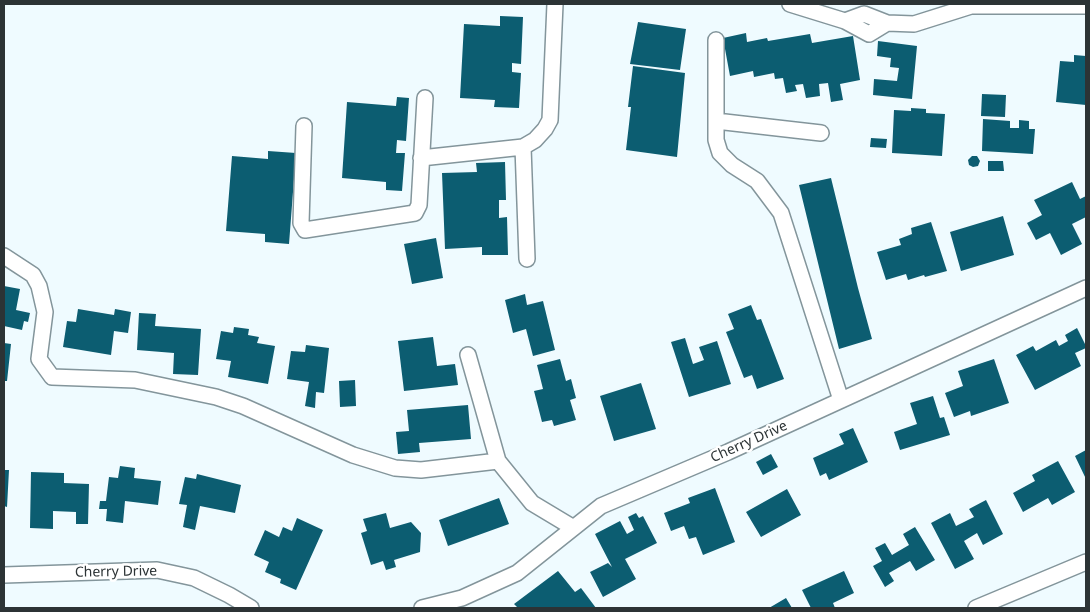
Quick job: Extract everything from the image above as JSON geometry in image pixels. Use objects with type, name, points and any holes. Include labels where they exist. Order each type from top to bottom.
[{"type":"street","points":[[420,158],[523,147],[535,140],[550,120],[554,4]]},
{"type":"street","points":[[790,4],[844,22],[864,14],[887,23],[914,24],[971,6],[1086,6]]},
{"type":"street","points":[[716,40],[716,140],[720,153],[732,165],[757,181],[781,213],[841,400]]},
{"type":"street","points":[[304,126],[301,223],[305,230],[415,213],[419,205],[420,158],[425,98]]},
{"type":"street","points":[[716,121],[821,133]]},
{"type":"street","points":[[523,147],[527,259]]},
{"type":"street","points":[[4,256],[33,275],[39,286],[45,312],[39,359],[52,377],[135,380],[216,397],[243,406],[353,455],[395,468],[420,470],[498,461]]},
{"type":"street","name":"Cherry Drive","points":[[422,608],[462,598],[517,573],[572,527],[601,506],[841,400],[1086,288]]},
{"type":"street","points":[[468,355],[498,461],[532,504],[572,527]]},
{"type":"street","points":[[976,608],[1086,562]]},
{"type":"street","name":"Cherry Drive","points":[[4,575],[157,570],[194,578],[251,608]]},
{"type":"building","points":[[500,16],[523,17],[521,64],[512,63],[512,72],[521,73],[519,108],[494,107],[495,100],[460,98],[464,24],[500,26]]},
{"type":"building","points":[[638,22],[686,29],[680,70],[630,64]]},
{"type":"building","points":[[746,33],[747,42],[767,38],[768,41],[810,34],[812,43],[853,36],[860,80],[840,84],[843,100],[831,102],[828,83],[819,84],[820,96],[806,98],[803,84],[795,85],[797,91],[786,93],[783,78],[775,79],[774,73],[754,77],[753,71],[730,76],[723,38]]},
{"type":"building","points":[[878,41],[917,46],[912,99],[873,95],[874,79],[897,81],[899,68],[890,67],[891,58],[877,56]]},
{"type":"building","points":[[1074,55],[1086,56],[1086,105],[1056,102],[1060,61],[1074,62]]},
{"type":"building","points":[[633,66],[685,73],[677,157],[626,150],[631,107],[628,107]]},
{"type":"building","points":[[982,94],[1006,95],[1005,117],[981,116]]},
{"type":"building","points":[[397,97],[409,98],[406,141],[397,140],[396,153],[405,153],[402,191],[386,190],[386,182],[342,178],[347,102],[396,106]]},
{"type":"building","points":[[911,108],[926,109],[926,113],[945,114],[942,156],[892,153],[894,110],[911,111]]},
{"type":"building","points":[[983,119],[1010,121],[1010,128],[1019,128],[1019,120],[1029,121],[1029,129],[1035,129],[1033,154],[982,151]]},
{"type":"building","points":[[871,138],[887,139],[886,148],[870,147]]},
{"type":"building","points":[[268,151],[296,153],[289,244],[265,242],[265,234],[226,231],[232,156],[268,159]]},
{"type":"building","points":[[972,156],[977,156],[980,161],[978,166],[973,167],[969,165],[968,160]]},
{"type":"building","points":[[988,161],[1003,161],[1004,171],[988,171]]},
{"type":"building","points":[[505,162],[506,200],[499,200],[499,218],[507,217],[508,255],[482,255],[482,247],[445,249],[442,173],[477,172],[476,163]]},
{"type":"building","points":[[831,178],[872,339],[839,349],[799,185]]},
{"type":"building","points":[[1072,182],[1080,199],[1086,196],[1086,217],[1072,224],[1082,244],[1061,255],[1050,233],[1036,240],[1027,223],[1042,215],[1034,200]]},
{"type":"building","points":[[1003,216],[1014,255],[961,271],[950,232]]},
{"type":"building","points":[[931,222],[947,271],[908,280],[906,274],[886,280],[877,252],[901,245],[899,239],[912,234],[911,228]]},
{"type":"building","points":[[436,238],[443,278],[412,284],[404,244]]},
{"type":"building","points":[[4,286],[20,289],[16,310],[30,313],[28,322],[24,321],[22,330],[4,326]]},
{"type":"building","points":[[525,294],[527,305],[543,301],[555,350],[533,356],[526,329],[513,333],[505,300]]},
{"type":"building","points":[[751,305],[757,320],[761,319],[784,379],[757,389],[752,375],[744,378],[726,332],[734,329],[728,314]]},
{"type":"building","points":[[78,309],[114,315],[115,309],[131,312],[128,333],[114,331],[111,355],[63,347],[67,321],[76,322]]},
{"type":"building","points":[[139,313],[156,314],[155,326],[201,329],[198,375],[173,374],[174,353],[137,350]]},
{"type":"building","points":[[234,327],[249,329],[248,335],[259,337],[257,343],[275,346],[268,384],[228,377],[231,361],[216,359],[221,331],[233,333]]},
{"type":"building","points":[[1077,328],[1086,346],[1086,348],[1075,353],[1081,366],[1035,390],[1016,355],[1033,346],[1036,351],[1056,340],[1059,346],[1068,341],[1065,335]]},
{"type":"building","points":[[433,337],[437,366],[455,364],[458,385],[404,391],[398,341]]},
{"type":"building","points":[[685,338],[693,364],[704,360],[699,347],[717,341],[731,384],[689,397],[671,342]]},
{"type":"building","points":[[4,343],[11,344],[7,381],[4,381]]},
{"type":"building","points":[[306,345],[329,348],[324,393],[316,392],[315,408],[305,406],[309,382],[287,379],[291,351],[305,352]]},
{"type":"building","points":[[560,359],[566,381],[571,379],[576,398],[570,400],[576,420],[554,426],[552,420],[542,422],[534,391],[543,389],[537,365]]},
{"type":"building","points":[[994,359],[1009,403],[971,416],[970,411],[954,417],[945,393],[963,386],[958,371]]},
{"type":"building","points":[[355,380],[356,406],[340,407],[339,381]]},
{"type":"building","points":[[641,383],[656,429],[614,441],[600,396]]},
{"type":"building","points":[[933,396],[940,418],[944,417],[950,435],[900,450],[894,432],[917,424],[910,403]]},
{"type":"building","points":[[468,405],[471,439],[419,443],[420,452],[398,454],[396,432],[409,431],[407,410]]},
{"type":"building","points":[[853,428],[868,462],[829,480],[826,473],[820,476],[813,458],[844,444],[839,434]]},
{"type":"building","points":[[1086,450],[1086,479],[1075,456]]},
{"type":"building","points":[[771,454],[778,467],[763,475],[756,462]]},
{"type":"building","points":[[1058,461],[1075,492],[1052,505],[1048,498],[1023,512],[1013,493],[1035,481],[1032,475]]},
{"type":"building","points":[[120,466],[135,468],[134,478],[161,481],[158,505],[125,501],[123,523],[106,521],[107,509],[99,509],[100,501],[106,501],[109,477],[118,478]]},
{"type":"building","points":[[4,470],[9,470],[7,507],[4,506]]},
{"type":"building","points":[[31,472],[64,473],[64,483],[89,484],[88,524],[76,524],[76,512],[53,511],[53,529],[30,528]]},
{"type":"building","points":[[197,474],[241,485],[235,513],[200,506],[195,530],[183,527],[187,505],[179,504],[185,477],[196,479]]},
{"type":"building","points":[[715,488],[735,542],[703,555],[696,537],[689,539],[684,526],[671,531],[664,513],[690,503],[688,498]]},
{"type":"building","points":[[787,489],[801,515],[761,537],[746,512]]},
{"type":"building","points":[[499,498],[509,524],[448,546],[439,520]]},
{"type":"building","points":[[986,500],[1003,534],[983,545],[977,533],[964,541],[974,559],[955,569],[931,523],[950,513],[956,526],[974,517],[969,509]]},
{"type":"building","points":[[386,513],[390,528],[411,522],[421,533],[420,552],[394,560],[396,567],[386,570],[383,561],[371,565],[361,533],[367,531],[363,519]]},
{"type":"building","points":[[636,513],[639,518],[643,516],[657,543],[625,559],[636,579],[603,597],[590,572],[608,563],[612,567],[595,534],[620,521],[627,534],[634,530],[628,517]]},
{"type":"building","points":[[297,518],[323,530],[296,590],[280,583],[281,579],[265,572],[269,562],[254,555],[265,530],[279,537],[283,527],[292,531]]},
{"type":"building","points":[[915,527],[935,560],[916,571],[910,561],[889,573],[894,581],[885,587],[873,566],[882,561],[875,548],[885,543],[892,555],[909,545],[903,534]]},
{"type":"building","points":[[558,571],[575,592],[581,588],[596,608],[518,608],[514,604]]},
{"type":"building","points":[[844,571],[854,593],[833,603],[835,608],[811,608],[802,590]]},
{"type":"building","points":[[786,598],[792,608],[769,608]]}]
